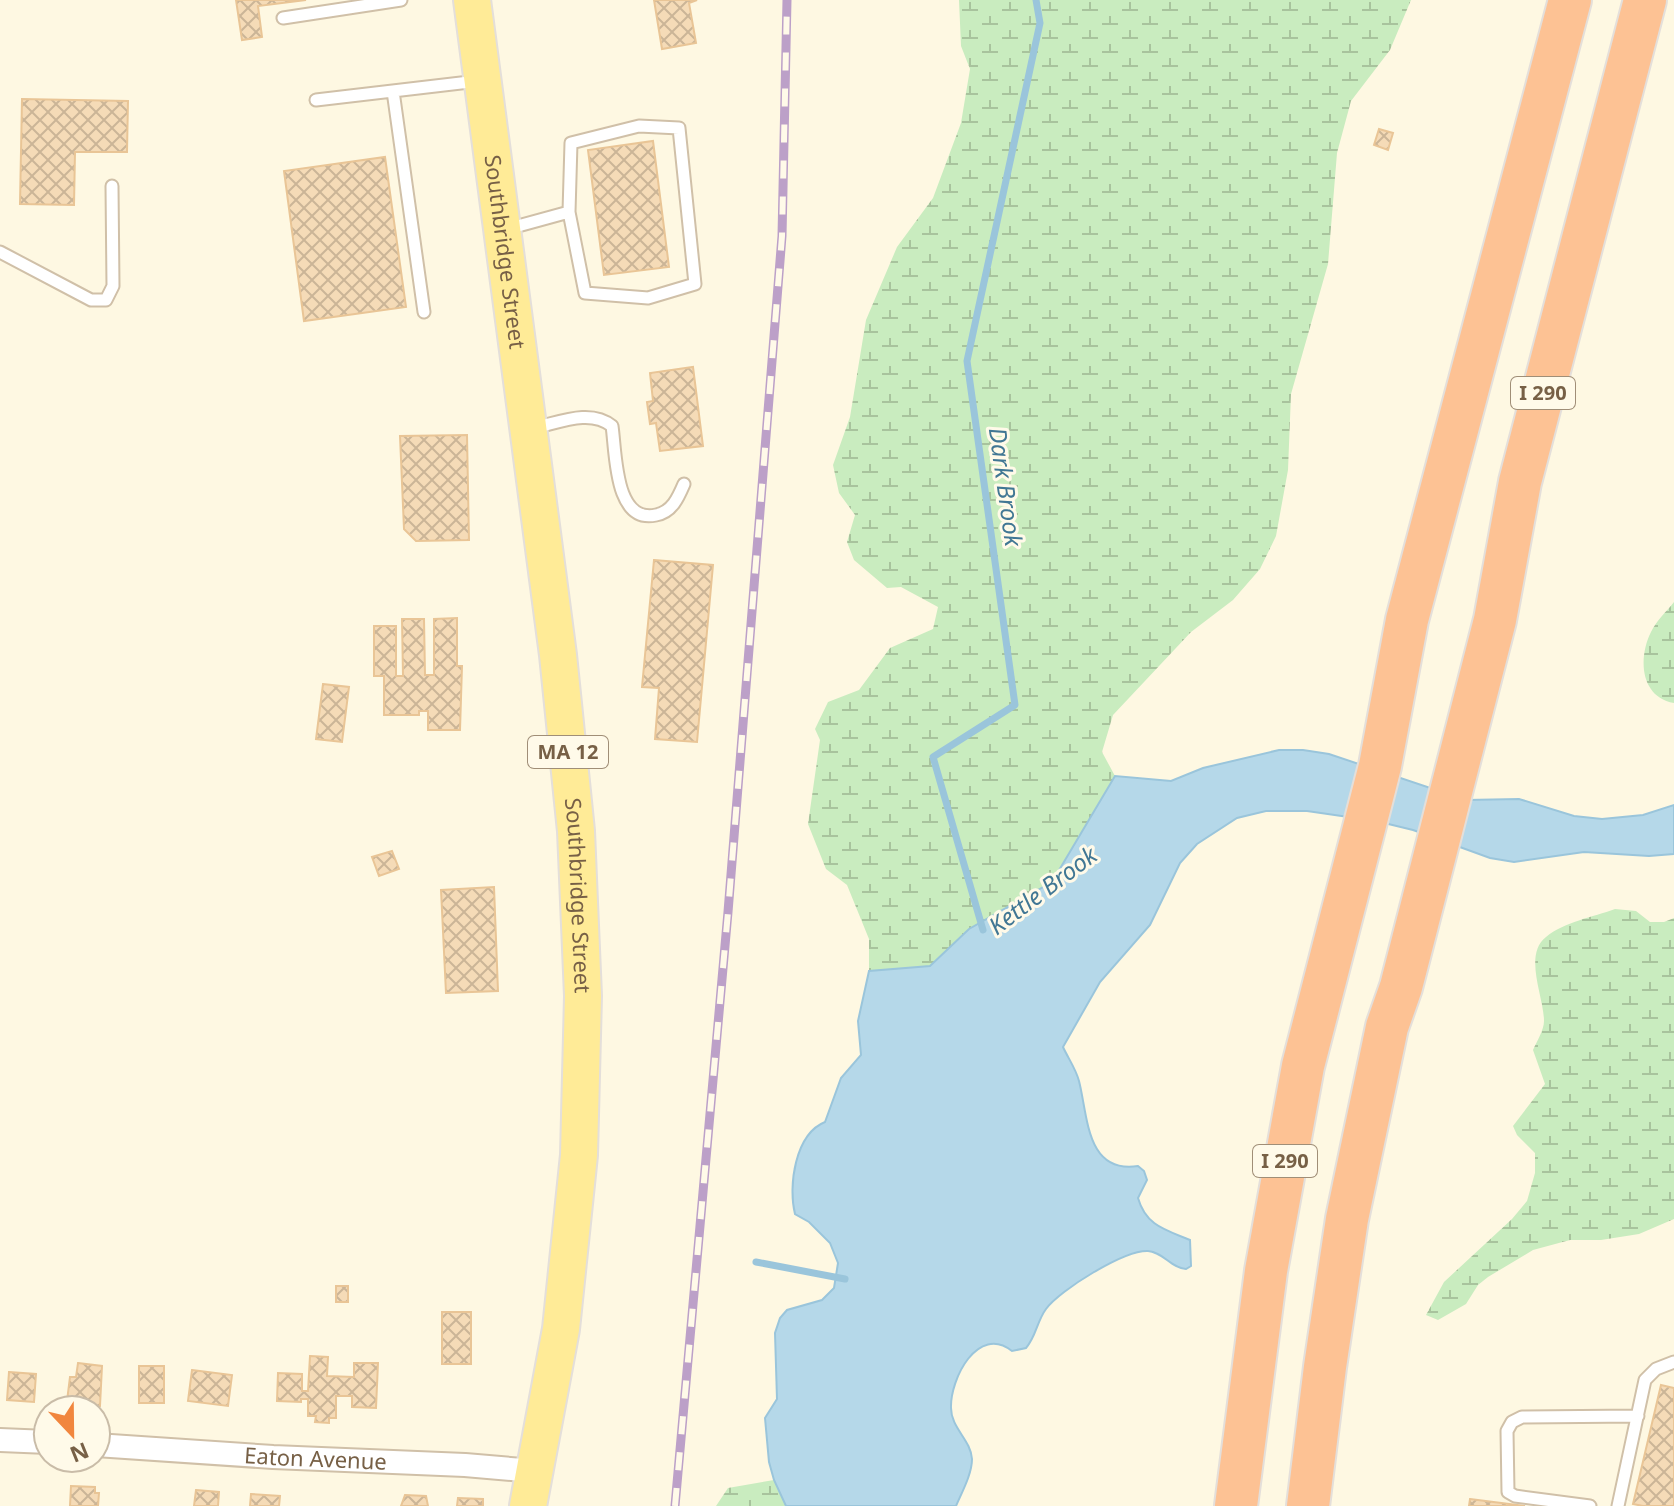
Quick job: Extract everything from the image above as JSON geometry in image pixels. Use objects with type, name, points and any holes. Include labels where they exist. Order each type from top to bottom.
[{"type":"highway","name":"I 290","points":[[1236,1506],[1259,1317],[1303,1066],[1367,822],[1407,620],[1570,0]]},
{"type":"highway","name":"I 290","points":[[1308,1506],[1347,1219],[1387,1027],[1401,987],[1495,620],[1520,482],[1645,0]]},
{"type":"main road","name":"Southbridge Street","points":[[472,0],[558,655],[572,790],[583,996],[577,1169],[561,1329],[528,1506]]},
{"type":"street","points":[[0,1440],[32,1441]]},
{"type":"street","name":"Eaton Avenue","points":[[112,1446],[534,1471]]},
{"type":"lane","points":[[283,18],[401,0]]},
{"type":"lane","points":[[316,100],[483,81]]},
{"type":"lane","points":[[393,91],[424,312]]},
{"type":"lane","points":[[639,126],[679,128],[695,284],[648,298],[585,293],[569,212],[571,143],[639,126]]},
{"type":"lane","points":[[0,252],[91,300],[106,300],[113,286],[112,186]]},
{"type":"lane","points":[[503,230],[569,212]]},
{"type":"lane","points":[[529,429],[586,417],[605,420],[612,426],[621,491],[631,508],[642,516],[655,516],[667,511],[678,499],[684,484]]},
{"type":"lane","points":[[1618,1506],[1645,1380],[1656,1369],[1674,1362]]},
{"type":"lane","points":[[1590,1506],[1515,1496],[1508,1492],[1507,1431],[1512,1422],[1522,1417],[1638,1416]]},
{"type":"green space","points":[[959,0],[1411,0],[1390,50],[1351,101],[1337,153],[1328,264],[1291,394],[1288,470],[1276,536],[1260,569],[1233,600],[1191,632],[1113,715],[1102,752],[1115,776],[1052,882],[969,929],[930,966],[869,971],[869,939],[847,885],[826,869],[808,824],[820,740],[815,729],[828,702],[859,690],[890,648],[933,629],[938,607],[901,587],[887,588],[854,560],[847,542],[855,515],[839,493],[833,465],[850,417],[866,320],[897,247],[933,198],[961,123],[970,69],[961,46]]},
{"type":"green space","points":[[1674,602],[1674,703],[1654,693],[1648,685],[1644,653],[1651,632]]},
{"type":"green space","points":[[1615,909],[1636,911],[1650,922],[1674,918],[1674,1219],[1639,1234],[1601,1240],[1570,1240],[1533,1250],[1478,1285],[1466,1304],[1438,1320],[1426,1315],[1444,1282],[1512,1219],[1527,1201],[1535,1173],[1535,1153],[1517,1135],[1513,1126],[1545,1084],[1533,1050],[1544,1021],[1535,965],[1539,945],[1561,927]]},
{"type":"green space","points":[[774,1480],[786,1506],[716,1506],[728,1488]]},
{"type":"water","name":"Kettle Brook","points":[[1279,750],[1329,754],[1466,800],[1519,799],[1574,816],[1602,819],[1643,815],[1674,805],[1674,854],[1649,856],[1584,852],[1514,862],[1490,858],[1413,830],[1307,811],[1266,811],[1237,818],[1197,844],[1180,863],[1150,925],[1100,982],[1063,1047],[1078,1077],[1092,1140],[1099,1152],[1108,1161],[1121,1166],[1138,1166],[1144,1171],[1147,1180],[1138,1198],[1142,1207],[1158,1226],[1190,1240],[1191,1266],[1181,1268],[1148,1251],[1124,1257],[1093,1272],[1053,1301],[1026,1348],[1012,1351],[988,1344],[968,1358],[955,1383],[951,1408],[972,1459],[969,1477],[956,1506],[786,1506],[769,1462],[765,1418],[777,1399],[775,1333],[780,1318],[787,1310],[822,1300],[834,1288],[838,1263],[830,1243],[809,1222],[795,1214],[793,1190],[796,1162],[807,1138],[825,1122],[841,1078],[861,1055],[858,1021],[869,971],[930,966],[969,929],[1052,882],[1115,776],[1171,781],[1203,768]]},
{"type":"building","points":[[236,0],[306,0],[258,6],[262,37],[242,40]]},
{"type":"building","points":[[654,0],[697,0],[689,3],[696,43],[662,49]]},
{"type":"building","points":[[22,99],[128,101],[127,152],[75,152],[74,205],[20,204]]},
{"type":"building","points":[[1379,129],[1393,133],[1388,150],[1374,145]]},
{"type":"building","points":[[653,141],[669,267],[604,275],[588,150]]},
{"type":"building","points":[[385,157],[406,307],[304,321],[284,171]]},
{"type":"building","points":[[693,367],[703,446],[660,451],[656,423],[650,424],[647,402],[653,401],[650,373]]},
{"type":"building","points":[[467,435],[469,540],[416,541],[404,529],[400,436]]},
{"type":"building","points":[[654,560],[713,565],[697,742],[655,739],[659,688],[642,687]]},
{"type":"building","points":[[457,618],[457,666],[462,666],[460,730],[428,730],[428,711],[419,711],[419,715],[384,715],[384,676],[374,676],[374,626],[396,626],[396,676],[403,676],[402,619],[424,619],[425,675],[434,675],[434,619]]},
{"type":"building","points":[[323,684],[349,687],[342,742],[316,739]]},
{"type":"building","points":[[392,851],[399,869],[379,876],[372,857]]},
{"type":"building","points":[[494,887],[498,991],[446,993],[441,890]]},
{"type":"building","points":[[336,1286],[348,1286],[348,1302],[336,1302]]},
{"type":"building","points":[[442,1312],[471,1312],[471,1364],[442,1364]]},
{"type":"building","points":[[310,1356],[328,1357],[327,1376],[354,1377],[354,1363],[378,1363],[376,1408],[352,1407],[352,1396],[336,1396],[336,1418],[329,1418],[329,1423],[315,1422],[316,1416],[308,1416],[308,1399],[301,1399],[301,1402],[277,1401],[278,1373],[302,1374],[302,1391],[308,1391]]},
{"type":"building","points":[[78,1363],[102,1366],[101,1394],[68,1394],[70,1377],[76,1377]]},
{"type":"building","points":[[139,1366],[164,1366],[164,1403],[139,1403]]},
{"type":"building","points":[[192,1370],[232,1375],[228,1406],[188,1401]]},
{"type":"building","points":[[9,1372],[36,1374],[32,1402],[7,1400]]},
{"type":"building","points":[[1661,1385],[1674,1388],[1674,1506],[1643,1506],[1633,1504]]},
{"type":"building","points":[[71,1486],[95,1487],[95,1493],[99,1493],[98,1506],[70,1506]]},
{"type":"building","points":[[196,1490],[219,1492],[218,1506],[194,1506]]},
{"type":"building","points":[[251,1494],[280,1496],[279,1506],[250,1506]]},
{"type":"building","points":[[405,1495],[426,1496],[428,1506],[401,1506]]},
{"type":"building","points":[[458,1498],[483,1499],[483,1506],[457,1506]]},
{"type":"building","points":[[1470,1499],[1525,1506],[1469,1506]]},
{"type":"waterway","name":"Dark Brook","points":[[983,930],[933,757],[1015,705],[967,361],[1040,23],[1036,0]]},
{"type":"waterway","points":[[756,1262],[845,1279]]},
{"type":"railway","points":[[675,1506],[728,912],[782,236],[787,0]]}]
